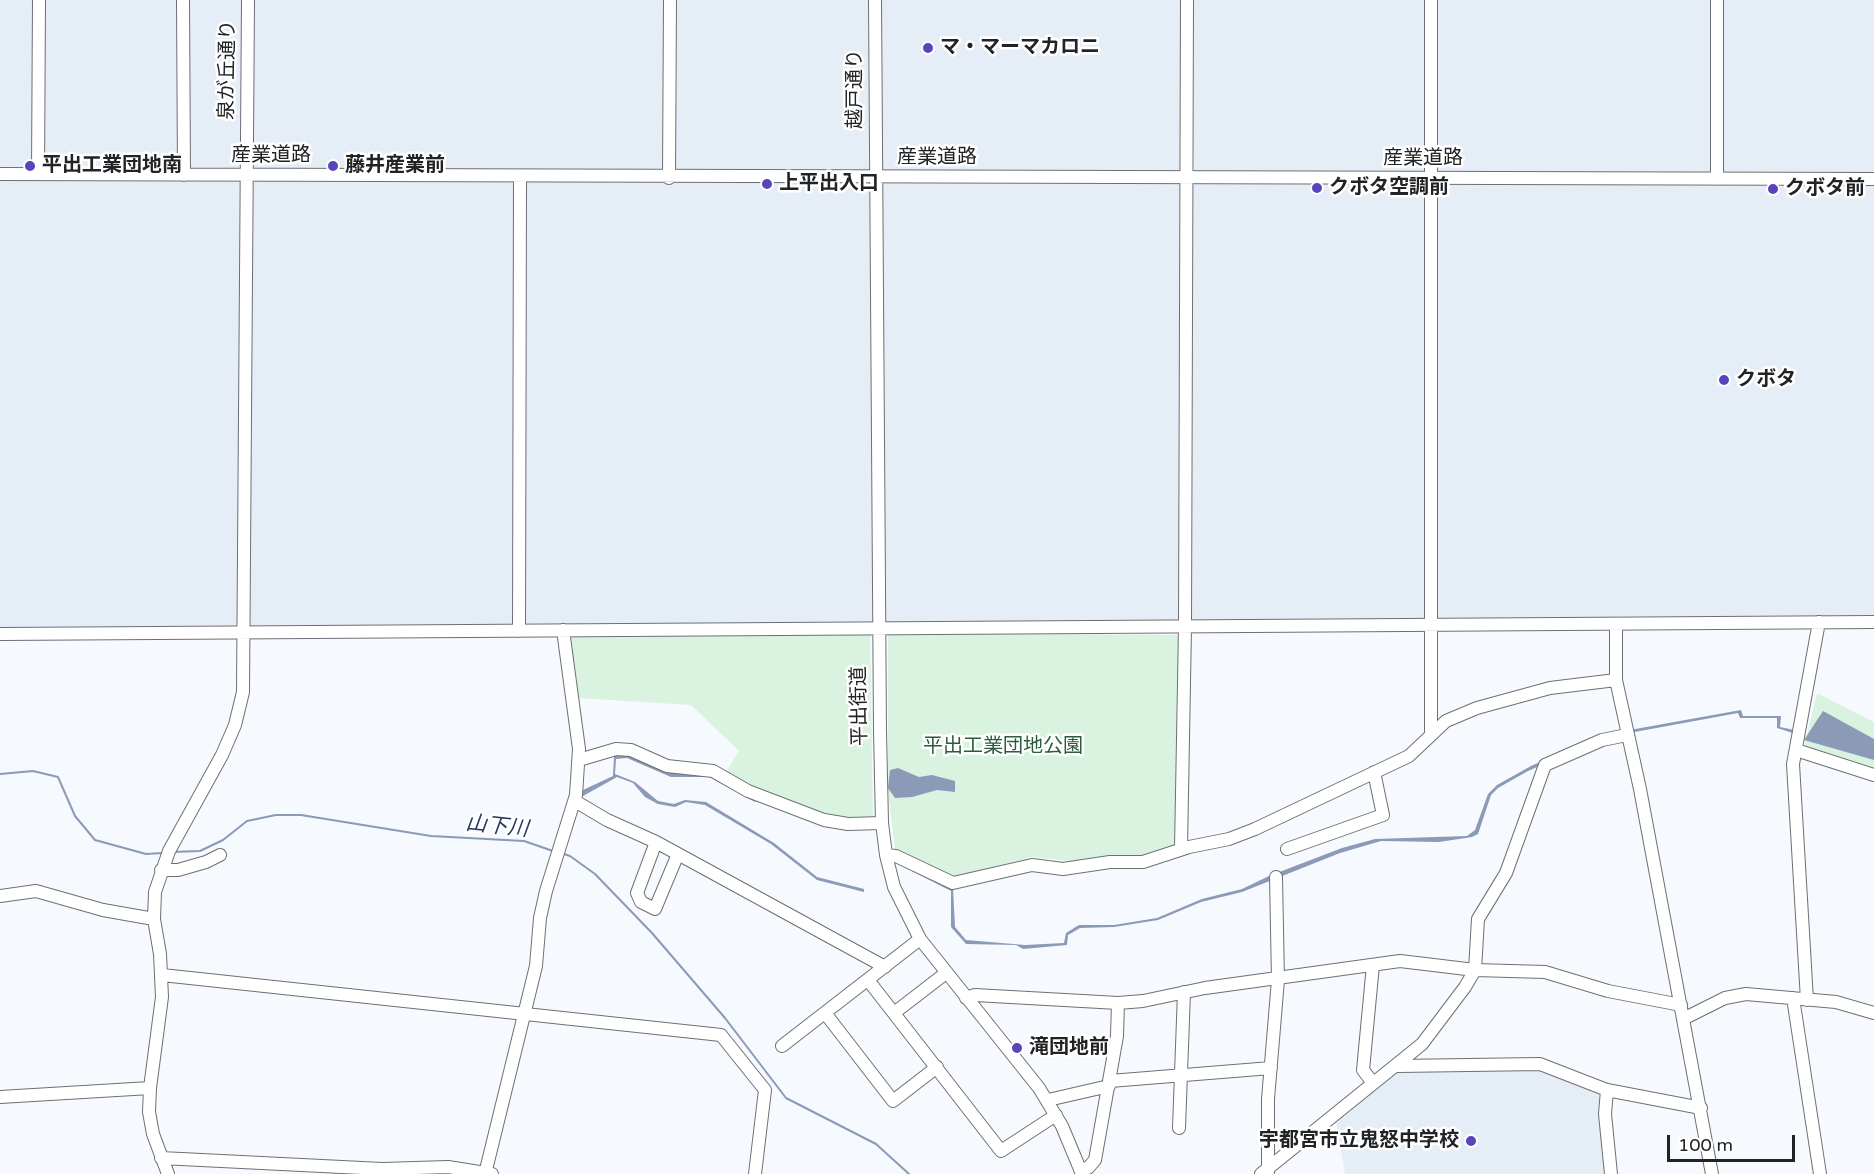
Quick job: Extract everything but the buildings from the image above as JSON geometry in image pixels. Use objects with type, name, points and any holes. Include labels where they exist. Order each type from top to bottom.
[{"type":"street","points":[[38,174],[39,0]]},
{"type":"street","points":[[183,0],[184,175]]},
{"type":"street","name":"泉が丘通り","points":[[168,1174],[161,1158],[149,1112],[162,997],[162,975],[154,919],[155,892],[161,870],[202,788],[222,755],[235,725],[243,692],[248,0]]},
{"type":"street","points":[[669,178],[670,0]]},
{"type":"street","name":"越戸通り","points":[[875,0],[876,177]]},
{"type":"street","points":[[1181,849],[1185,627],[1187,0]]},
{"type":"street","points":[[1431,0],[1431,735]]},
{"type":"street","points":[[1716,179],[1717,0]]},
{"type":"street","name":"産業道路","points":[[0,174],[669,178],[1874,179]]},
{"type":"street","points":[[519,631],[520,177]]},
{"type":"street","name":"平出街道","points":[[876,177],[879,629],[882,823],[886,855],[894,886],[920,939],[1048,1100],[1081,1172]]},
{"type":"street","points":[[1807,1000],[1793,764],[1819,622]]},
{"type":"street","points":[[0,634],[1874,622]]},
{"type":"street","points":[[1616,624],[1616,680],[1640,789],[1712,1174]]},
{"type":"street","points":[[161,1158],[382,1169],[448,1167],[488,1174],[536,966],[544,900],[575,801],[579,760],[563,630]]},
{"type":"street","points":[[886,855],[896,856],[952,883],[1032,865],[1063,869],[1110,862],[1143,862],[1181,849],[1229,839],[1255,829],[1293,808],[1409,756],[1446,721],[1477,708],[1550,688],[1616,680]]},
{"type":"street","points":[[1266,1172],[1422,1044],[1455,1002],[1475,970],[1478,919],[1506,873],[1545,765],[1602,740],[1627,735]]},
{"type":"street","points":[[579,760],[616,749],[631,750],[667,766],[713,771],[748,791],[824,820],[848,824],[882,823]]},
{"type":"street","points":[[1796,750],[1874,776]]},
{"type":"street","points":[[1287,849],[1383,815],[1374,772]]},
{"type":"street","points":[[575,801],[607,820],[656,842],[885,966]]},
{"type":"street","points":[[656,842],[637,893],[641,902],[656,909],[678,854]]},
{"type":"street","points":[[161,870],[178,870],[206,862],[220,855]]},
{"type":"street","points":[[1266,1172],[1278,980],[1276,877]]},
{"type":"street","points":[[0,896],[36,891],[103,910],[154,919]]},
{"type":"street","points":[[782,1046],[920,939]]},
{"type":"street","points":[[966,998],[975,995],[1118,1003],[1372,965],[1422,962],[1475,970],[1545,972],[1608,991],[1681,1005]]},
{"type":"street","points":[[1372,965],[1363,1071],[1373,1083]]},
{"type":"street","points":[[894,1013],[946,973]]},
{"type":"street","points":[[162,975],[725,1037],[765,1090],[766,1099],[755,1174]]},
{"type":"street","points":[[868,980],[1002,1151],[1056,1115]]},
{"type":"street","points":[[1179,1128],[1184,992]]},
{"type":"street","points":[[1683,1019],[1737,995],[1836,1002],[1874,1013]]},
{"type":"street","points":[[1793,998],[1820,1174]]},
{"type":"street","points":[[1081,1172],[1095,1160],[1117,1036],[1118,1003]]},
{"type":"street","points":[[825,1013],[893,1101],[936,1067]]},
{"type":"street","points":[[1397,1066],[1540,1064],[1607,1090],[1701,1108]]},
{"type":"street","points":[[1048,1100],[1109,1084],[1271,1068]]},
{"type":"street","points":[[0,1097],[150,1088]]},
{"type":"street","points":[[1607,1090],[1605,1114],[1611,1174]]},
{"type":"shaded area","points":[[0,0],[1874,0],[1874,616],[0,629]]},
{"type":"shaded area","name":"宇都宮市立鬼怒中学校","points":[[1541,1070],[1597,1090],[1602,1097],[1606,1174],[1345,1174],[1336,1120],[1396,1071]]},
{"type":"green space","name":"平出工業団地公園","points":[[888,633],[1179,635],[1175,847],[1138,858],[1069,861],[1032,857],[951,878],[895,849],[888,791]]},
{"type":"green space","points":[[669,634],[870,635],[873,823],[848,824],[723,777],[739,751],[691,705],[579,698],[570,637]]},
{"type":"green space","points":[[1817,693],[1874,722],[1874,776],[1803,752]]},
{"type":"water","points":[[1741,710],[1743,716],[1781,716],[1780,727],[1794,730],[1793,733],[1777,728],[1777,718],[1740,718],[1738,713],[1602,738],[1528,771],[1498,788],[1491,795],[1478,834],[1472,837],[1439,842],[1381,841],[1340,853],[1242,892],[1201,902],[1158,920],[1114,927],[1080,928],[1068,935],[1067,945],[1023,949],[1016,945],[966,944],[951,927],[951,891],[898,864],[899,861],[953,888],[955,927],[966,940],[1025,945],[1064,943],[1066,933],[1079,925],[1114,925],[1157,918],[1202,899],[1242,889],[1342,848],[1375,839],[1467,836],[1475,830],[1488,794],[1497,785],[1531,766],[1602,735]]},
{"type":"water","points":[[1823,711],[1874,739],[1874,760],[1804,740]]},
{"type":"water","points":[[628,754],[671,773],[710,773],[756,799],[755,802],[709,777],[671,777],[627,758],[616,759],[615,774],[635,782],[658,801],[674,804],[685,800],[706,802],[774,843],[817,877],[864,889],[864,892],[817,880],[771,844],[705,805],[686,802],[675,807],[658,804],[645,797],[633,783],[617,777],[583,796],[583,790],[613,776],[614,756]]},
{"type":"water","points":[[898,768],[919,777],[932,775],[955,781],[955,792],[937,790],[912,797],[895,798],[888,788],[890,770]]},
{"type":"waterway","name":"山下川","points":[[0,774],[33,771],[58,777],[75,816],[95,840],[146,854],[163,853]]},
{"type":"waterway","name":"山下川","points":[[172,852],[200,851],[223,840],[247,821],[276,815],[301,815],[431,836],[524,841],[553,851]]},
{"type":"waterway","name":"山下川","points":[[561,853],[570,856],[595,874],[652,933],[725,1018],[786,1098],[876,1144],[909,1174]]},
{"type":"place","name":"マ・マーマカロニ","points":[[928,48]]},
{"type":"place","name":"平出工業団地南","points":[[30,166]]},
{"type":"place","name":"藤井産業前","points":[[333,166]]},
{"type":"place","name":"上平出入口","points":[[767,184]]},
{"type":"place","name":"クボタ空調前","points":[[1317,188]]},
{"type":"place","name":"クボタ前","points":[[1773,189]]},
{"type":"place","name":"クボタ","points":[[1724,380]]},
{"type":"place","name":"滝団地前","points":[[1017,1048]]},
{"type":"place","name":"宇都宮市立鬼怒中学校","points":[[1471,1141]]}]
